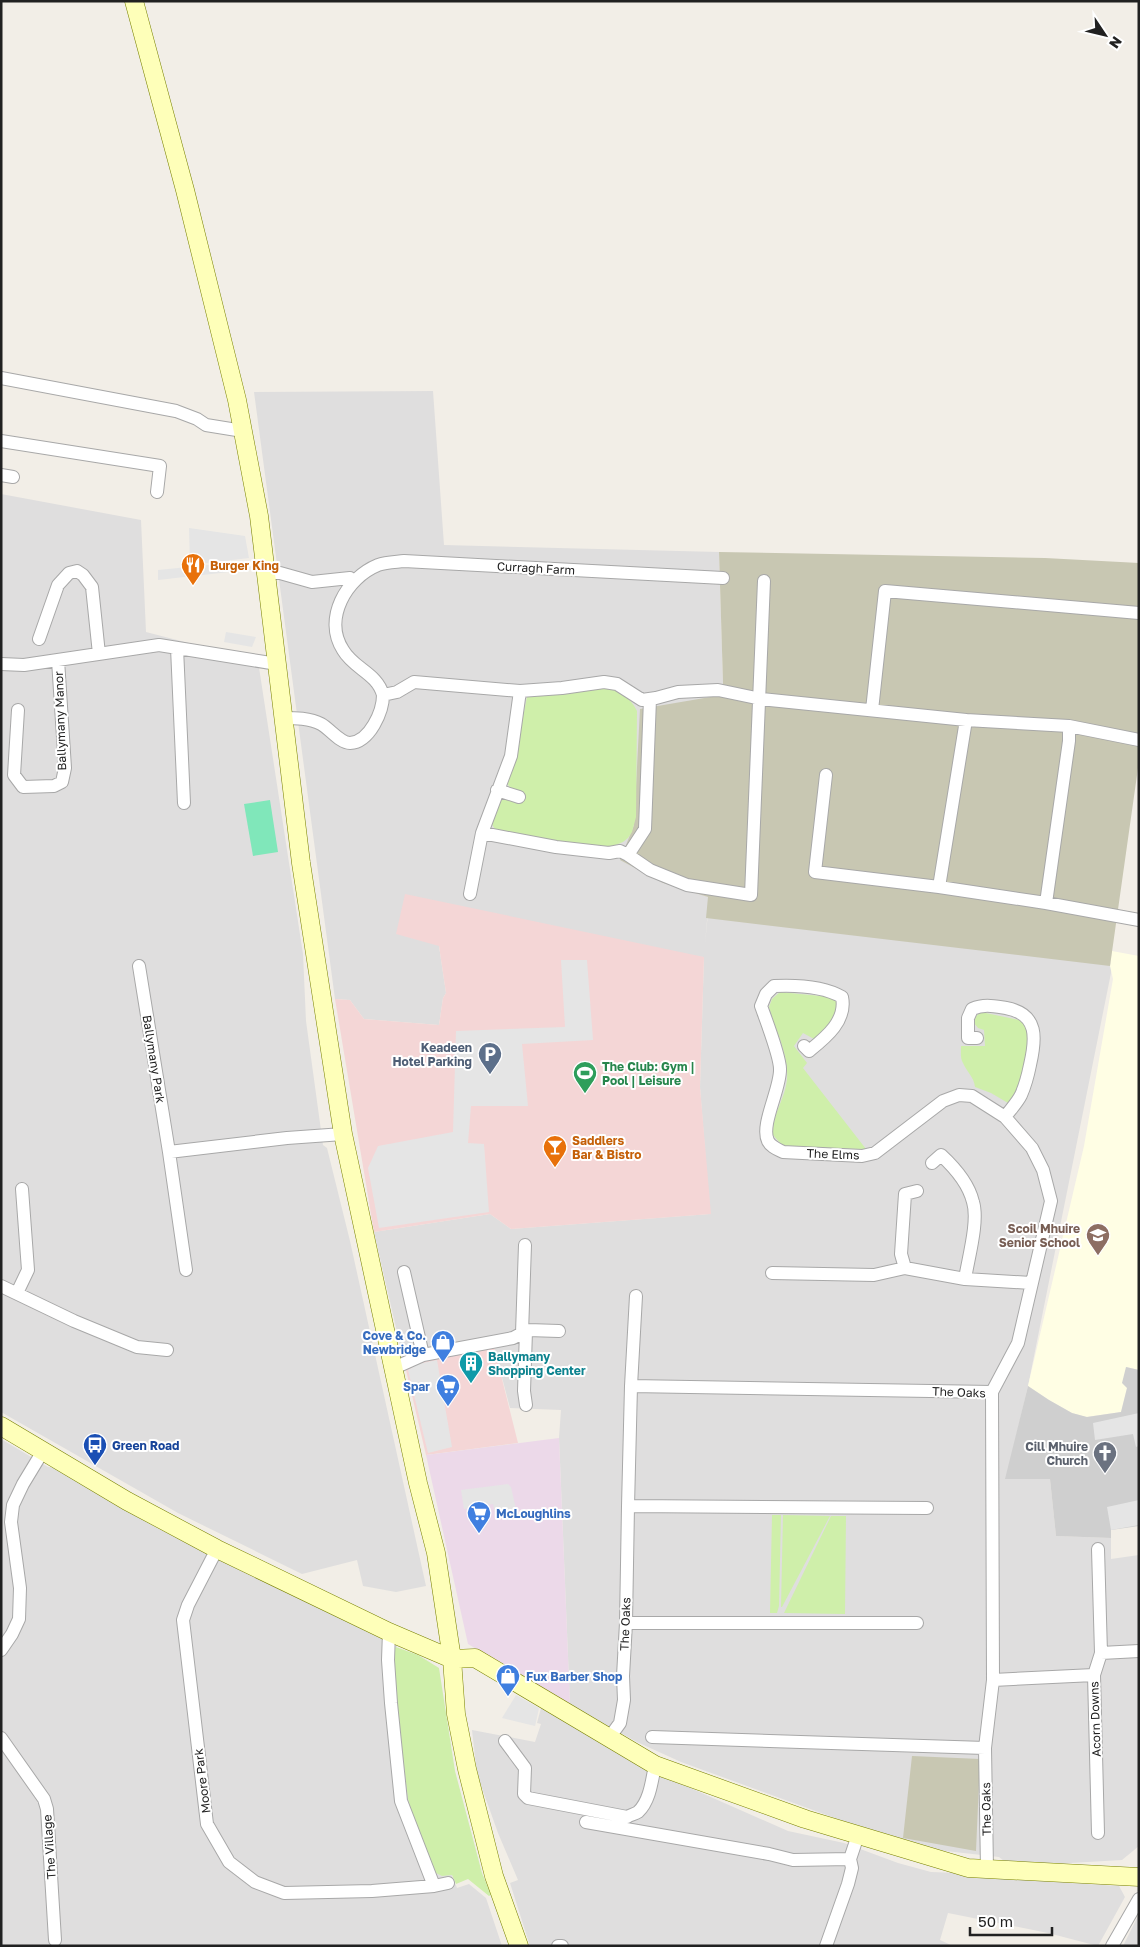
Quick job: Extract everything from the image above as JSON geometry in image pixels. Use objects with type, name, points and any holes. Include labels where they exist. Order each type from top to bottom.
[{"type":"main road","points":[[134,1],[185,190],[237,400],[259,516],[301,863],[343,1134],[418,1483],[436,1553],[452,1659],[456,1714],[467,1769],[494,1876],[520,1946]]},
{"type":"main road","points":[[1,1426],[127,1501],[217,1549],[389,1632],[452,1659],[475,1658],[655,1765],[805,1819],[968,1868],[1139,1877]]},
{"type":"street","points":[[1,378],[176,411],[206,424],[243,431]]},
{"type":"street","points":[[1,441],[160,466],[157,492]]},
{"type":"street","name":"Curragh Farm","points":[[383,695],[381,687],[372,676],[354,664],[343,651],[336,637],[335,622],[345,593],[354,581],[377,566],[404,561],[723,578]]},
{"type":"street","points":[[39,639],[58,585],[69,573],[77,571],[84,575],[92,588],[100,654]]},
{"type":"street","points":[[267,573],[280,573],[312,582],[350,578],[354,581]]},
{"type":"street","points":[[482,833],[556,847],[609,853],[620,851],[650,870],[687,885],[751,895],[761,699],[764,581]]},
{"type":"street","points":[[872,710],[885,591],[1139,613]]},
{"type":"street","name":"Ballymany Manor","points":[[1,664],[24,665],[159,645],[277,664]]},
{"type":"street","points":[[178,648],[184,803]]},
{"type":"street","name":"Ballymany Manor","points":[[18,710],[14,775],[23,787],[54,786],[62,782],[64,768],[58,660]]},
{"type":"street","points":[[283,718],[310,719],[320,723],[342,740],[350,743],[359,740],[369,732],[383,704],[383,695],[397,692],[414,682],[520,691],[604,682],[617,684],[642,700],[678,692],[718,690],[761,699],[966,720],[1069,726],[1139,740]]},
{"type":"street","points":[[470,894],[482,833],[511,756],[520,691]]},
{"type":"street","points":[[628,855],[645,829],[650,699]]},
{"type":"street","points":[[939,887],[966,720]]},
{"type":"street","points":[[1046,903],[1069,741],[1069,726]]},
{"type":"street","points":[[826,775],[816,872],[939,887],[1046,903],[1139,920]]},
{"type":"street","points":[[497,790],[519,797]]},
{"type":"street","name":"Ballymany Park","points":[[139,966],[186,1270]]},
{"type":"street","name":"The Elms","points":[[804,1046],[809,1051],[830,1034],[840,1018],[844,1005],[842,997],[832,991],[786,985],[774,986],[766,994],[761,1006],[780,1067],[779,1083],[767,1127],[767,1140],[772,1147],[782,1152],[862,1156],[875,1153],[942,1101],[959,1095],[972,1096],[1004,1117],[1032,1148],[1043,1170],[1051,1202],[1018,1343],[992,1392]]},
{"type":"street","points":[[977,1038],[968,1038],[968,1018],[972,1009],[981,1005],[1023,1013],[1029,1019],[1034,1029],[1034,1048],[1027,1079],[1020,1096],[1004,1117]]},
{"type":"street","points":[[169,1152],[287,1138],[343,1134]]},
{"type":"street","points":[[932,1163],[941,1155],[955,1168],[974,1203],[974,1225],[965,1279]]},
{"type":"street","points":[[17,1293],[28,1270],[22,1189]]},
{"type":"street","points":[[905,1268],[901,1254],[905,1194],[917,1191]]},
{"type":"street","points":[[525,1245],[524,1391],[526,1405]]},
{"type":"street","points":[[772,1274],[874,1275],[905,1268],[965,1279],[1031,1283]]},
{"type":"street","points":[[404,1272],[423,1355]]},
{"type":"street","points":[[1,1286],[74,1321],[137,1347],[167,1350]]},
{"type":"street","name":"The Oaks","points":[[610,1738],[620,1724],[624,1700],[623,1676],[626,1623],[631,1386],[636,1296]]},
{"type":"street","points":[[394,1368],[423,1355],[513,1338],[524,1332],[559,1331]]},
{"type":"street","name":"The Oaks","points":[[631,1386],[992,1392],[993,1680],[985,1748],[987,1870]]},
{"type":"street","points":[[1,1650],[19,1619],[20,1588],[11,1522],[13,1505],[43,1451]]},
{"type":"street","points":[[628,1506],[927,1508]]},
{"type":"street","name":"Moore Park","points":[[217,1549],[188,1605],[184,1620],[184,1641],[207,1824],[229,1862],[255,1882],[284,1893],[372,1891],[434,1886],[448,1883]]},
{"type":"street","points":[[1094,1675],[1101,1653],[1098,1549]]},
{"type":"street","points":[[626,1623],[917,1623]]},
{"type":"street","points":[[389,1632],[388,1660],[401,1801],[434,1886]]},
{"type":"street","points":[[1101,1653],[1139,1651]]},
{"type":"street","name":"Acorn Downs","points":[[993,1680],[1094,1675],[1098,1833]]},
{"type":"street","points":[[652,1737],[985,1748]]},
{"type":"street","name":"The Village","points":[[1,1738],[44,1799],[47,1809],[55,1940]]},
{"type":"street","points":[[504,1741],[525,1768],[524,1794],[528,1798],[627,1817],[638,1812],[645,1802],[655,1765]]},
{"type":"street","points":[[586,1822],[793,1860],[850,1859]]},
{"type":"street","points":[[826,1946],[848,1884],[852,1868],[850,1859],[858,1836]]},
{"type":"street","points":[[1112,1946],[1139,1899]]},
{"type":"shaded area","points":[[433,391],[444,545],[719,552],[722,695],[663,883],[709,897],[705,944],[708,913],[1113,963],[1028,1386],[1006,1479],[1050,1479],[1056,1536],[1111,1538],[1111,1559],[1139,1555],[1139,1846],[1122,1860],[1053,1864],[1004,1861],[999,1857],[937,1850],[857,1826],[681,1762],[637,1742],[570,1705],[559,1438],[561,1410],[510,1408],[494,1347],[412,1359],[400,1345],[374,1232],[490,1214],[511,1229],[710,1214],[700,1087],[704,957],[439,946],[446,993],[443,998],[439,1025],[364,1019],[350,1000],[335,999],[254,392]]},
{"type":"shaded area","points":[[1,494],[141,520],[146,632],[258,661],[303,954],[306,1021],[323,1145],[327,1148],[350,1241],[426,1586],[396,1592],[363,1586],[357,1560],[302,1574],[178,1513],[1,1412]]},
{"type":"shaded area","points":[[189,528],[245,536],[249,558],[190,565]]},
{"type":"shaded area","points":[[719,552],[1045,558],[1139,563],[1139,761],[1110,966],[706,918],[708,897],[663,883],[620,860],[634,825],[640,709],[722,695]]},
{"type":"shaded area","points":[[228,563],[229,572],[158,580],[158,570]]},
{"type":"shaded area","points":[[226,632],[256,637],[252,647],[224,642]]},
{"type":"shaded area","points":[[405,894],[704,957],[700,1087],[711,1214],[511,1229],[490,1214],[374,1232],[335,999],[350,1000],[364,1019],[439,1025],[443,998],[446,993],[439,946],[396,934]]},
{"type":"shaded area","name":"Scoil Mhuire Senior School","points":[[1112,951],[1139,956],[1139,1370],[1126,1367],[1127,1388],[1121,1412],[1086,1417],[1072,1413],[1028,1386],[1084,1146],[1113,979],[1110,966]]},
{"type":"shaded area","name":"Keadeen Hotel Parking","points":[[561,960],[587,960],[593,1040],[522,1044],[528,1106],[471,1106],[468,1143],[484,1144],[489,1212],[379,1228],[368,1168],[378,1146],[453,1132],[456,1031],[565,1027]]},
{"type":"shaded area","points":[[494,1347],[518,1443],[426,1455],[406,1370],[412,1359]]},
{"type":"shaded area","points":[[437,1360],[452,1447],[428,1453],[408,1370],[418,1364]]},
{"type":"shaded area","points":[[1126,1367],[1139,1370],[1139,1526],[1111,1530],[1111,1538],[1056,1536],[1050,1479],[1005,1479],[1028,1386],[1072,1413],[1087,1417],[1121,1412],[1127,1388],[1122,1383]]},
{"type":"shaded area","points":[[1139,1413],[1139,1446],[1136,1447],[1133,1434],[1095,1440],[1093,1423]]},
{"type":"shaded area","points":[[559,1438],[570,1705],[468,1644],[426,1455]]},
{"type":"shaded area","points":[[1,1439],[48,1467],[57,1468],[157,1528],[397,1646],[394,1652],[450,1871],[457,1888],[469,1884],[486,1898],[502,1946],[1,1946]]},
{"type":"shaded area","points":[[508,1484],[511,1487],[516,1509],[495,1513],[493,1504],[464,1509],[461,1490]]},
{"type":"shaded area","points":[[1139,1500],[1139,1525],[1111,1530],[1107,1507]]},
{"type":"shaded area","points":[[516,1695],[539,1708],[535,1726],[502,1718]]},
{"type":"shaded area","points":[[541,1708],[645,1768],[788,1831],[844,1843],[898,1863],[931,1872],[958,1873],[974,1877],[1119,1886],[1125,1897],[1098,1946],[1048,1933],[948,1913],[940,1940],[953,1946],[530,1946],[510,1883],[518,1880],[498,1833],[477,1774],[472,1730],[535,1742],[541,1724],[537,1723]]},
{"type":"shaded area","points":[[912,1756],[980,1759],[976,1851],[903,1838]]},
{"type":"shaded area","points":[[1139,1916],[1139,1946],[1123,1946],[1137,1918]]},
{"type":"green space","points":[[604,688],[624,695],[637,711],[636,817],[632,832],[628,838],[608,848],[553,841],[495,829],[491,823],[500,800],[507,799],[511,789],[506,782],[515,756],[527,697]]},
{"type":"green space","points":[[270,800],[278,852],[253,856],[244,804]]},
{"type":"green space","points":[[780,992],[831,997],[836,1001],[838,1014],[820,1037],[814,1039],[803,1033],[794,1046],[807,1063],[803,1068],[866,1149],[789,1148],[781,1144],[773,1135],[775,1119],[787,1079],[784,1051],[769,1007],[772,999]]},
{"type":"green space","points":[[981,1012],[1019,1020],[1024,1023],[1028,1034],[1026,1060],[1018,1091],[1008,1103],[991,1093],[975,1087],[961,1059],[961,1046],[985,1046],[984,1030],[978,1028],[974,1023],[976,1016]]},
{"type":"green space","points":[[772,1515],[781,1515],[779,1606],[777,1613],[770,1613]]},
{"type":"green space","points":[[783,1515],[830,1516],[781,1607]]},
{"type":"green space","points":[[831,1516],[846,1516],[845,1614],[784,1613]]},
{"type":"green space","points":[[396,1647],[418,1655],[439,1668],[455,1771],[482,1873],[491,1895],[489,1896],[468,1879],[456,1884],[452,1875],[442,1876],[436,1873],[416,1828],[408,1799],[391,1657]]},
{"type":"place","name":"Burger King","points":[[193,586]]},
{"type":"place","name":"Keadeen Hotel Parking","points":[[490,1075]]},
{"type":"place","name":"The Club: Gym | Pool | Leisure","points":[[585,1094]]},
{"type":"place","name":"Saddlers Bar & Bistro","points":[[555,1168]]},
{"type":"place","name":"Scoil Mhuire Senior School","points":[[1098,1256]]},
{"type":"place","name":"Cove & Co. Newbridge","points":[[443,1363]]},
{"type":"place","name":"Ballymany Shopping Center","points":[[471,1384]]},
{"type":"place","name":"Spar","points":[[448,1407]]},
{"type":"place","name":"Green Road","points":[[95,1466]]},
{"type":"place","name":"Cill Mhuire Church","points":[[1105,1474]]},
{"type":"place","name":"McLoughlins","points":[[479,1534]]},
{"type":"place","name":"Fux Barber Shop","points":[[508,1697]]}]
